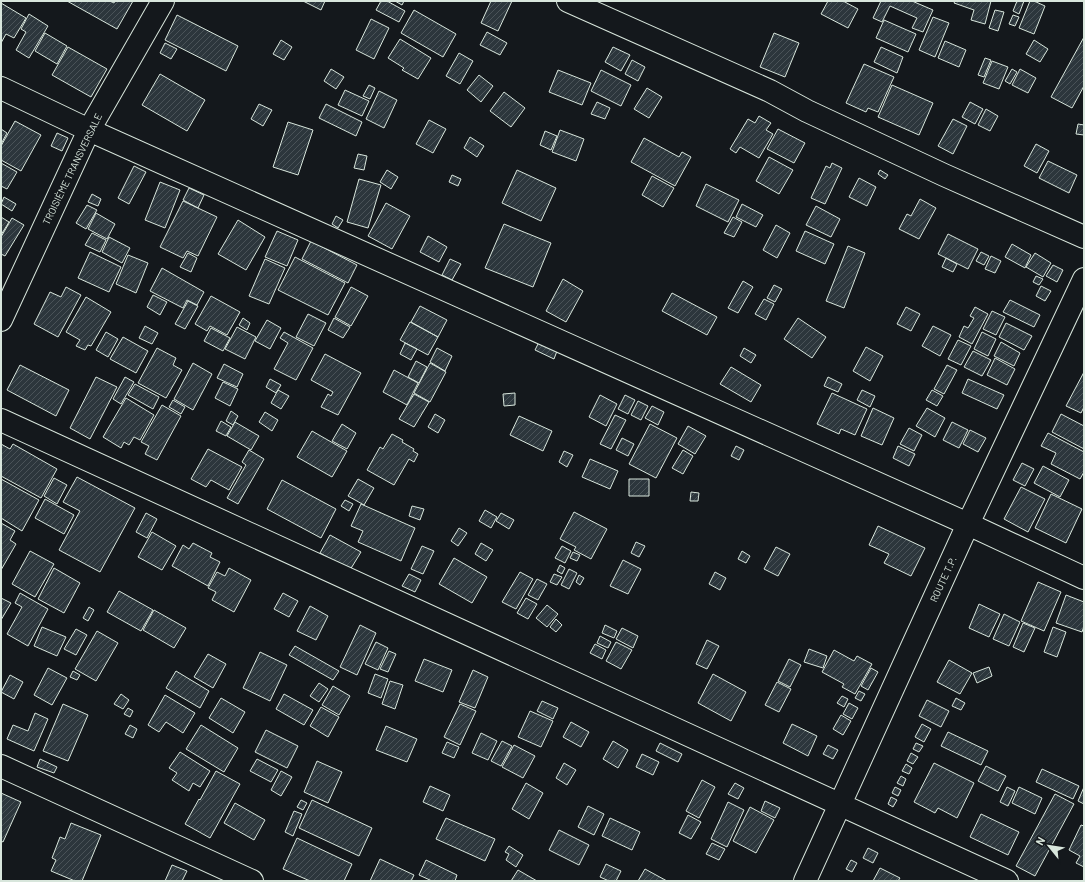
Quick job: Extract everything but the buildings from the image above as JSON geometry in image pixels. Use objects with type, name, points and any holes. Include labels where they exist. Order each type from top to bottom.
[{"type":"street","name":"TROISIÈME TRANSVERSALE","points":[[1,320],[89,130],[164,1]]},
{"type":"street","points":[[568,1],[770,91],[807,111],[930,169],[1084,237]]},
{"type":"street","points":[[1,88],[89,130],[968,524],[1084,578]]},
{"type":"street","name":"ROUTE T.P.","points":[[805,881],[968,524],[1084,279]]},
{"type":"street","points":[[1,420],[1007,881]]},
{"type":"street","points":[[1,766],[252,881]]}]
